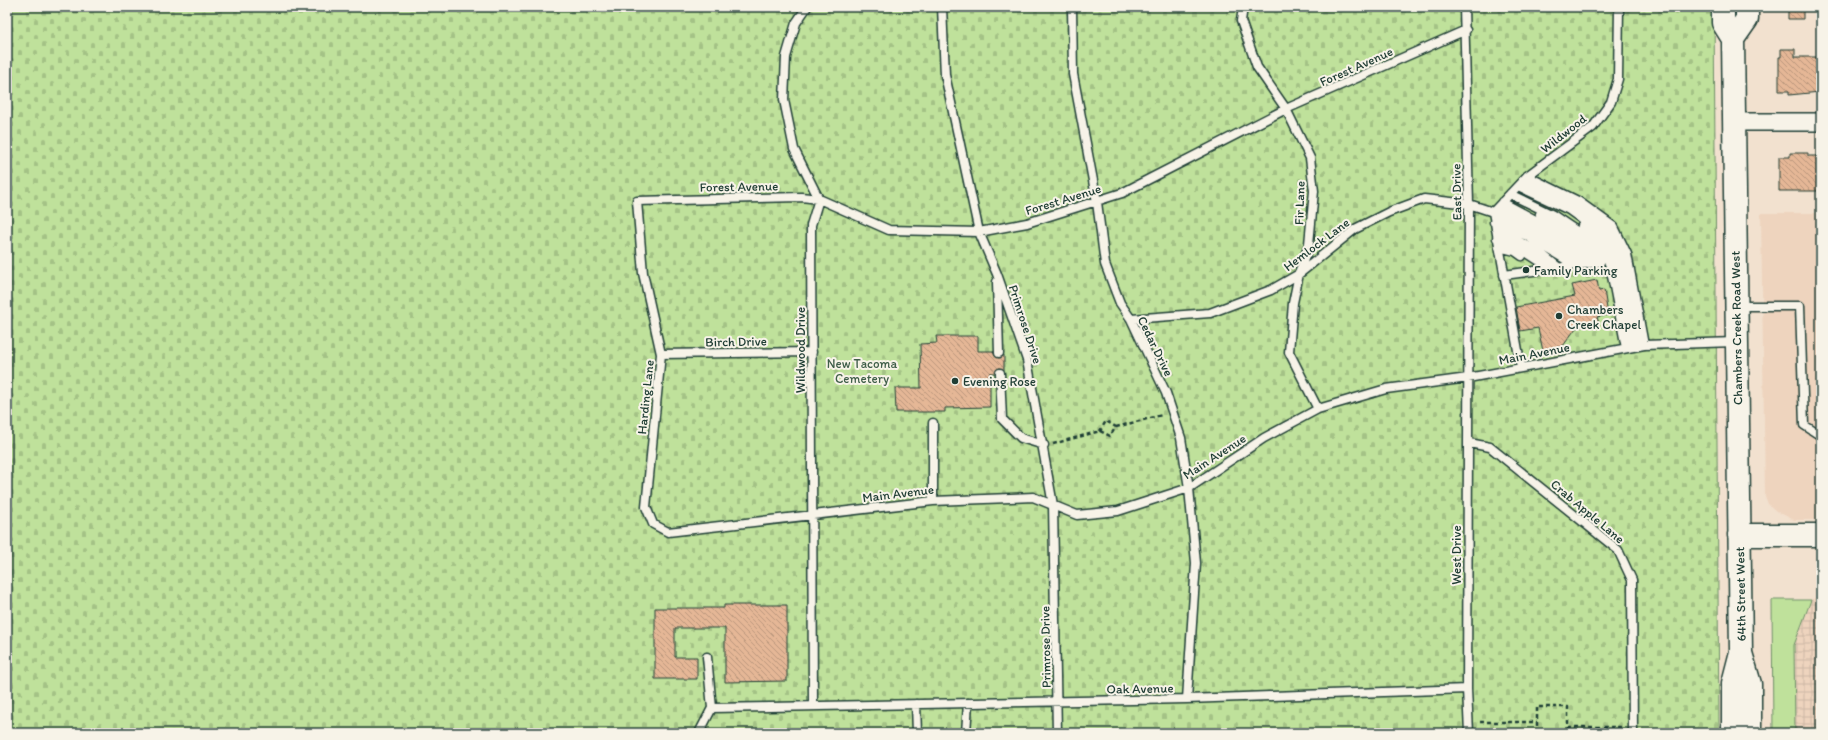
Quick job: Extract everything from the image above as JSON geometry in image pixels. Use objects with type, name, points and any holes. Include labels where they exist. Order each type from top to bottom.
[{"type":"street","points":[[1723,7],[1723,23],[1733,39],[1747,19],[1747,7]]},
{"type":"street","name":"Chambers Creek Road West","points":[[1733,39],[1739,535]]},
{"type":"street","points":[[1733,122],[1821,122]]},
{"type":"street","points":[[1739,535],[1821,535]]},
{"type":"street","name":"64th Street West","points":[[1739,535],[1741,652],[1750,684],[1750,733]]},
{"type":"street","name":"64th Street West","points":[[1733,733],[1733,683],[1741,652]]},
{"type":"lane","points":[[807,7],[796,23],[786,56],[784,100],[794,149],[819,199]]},
{"type":"lane","name":"Primrose Drive","points":[[942,7],[944,75],[979,232],[997,274],[1027,360],[1054,505],[1058,702],[1057,733]]},
{"type":"lane","name":"Cedar Drive","points":[[1072,7],[1073,74],[1097,202],[1105,264],[1120,303],[1131,319],[1137,336],[1166,393],[1181,438],[1189,488],[1196,563],[1188,699]]},
{"type":"lane","name":"Fir Lane","points":[[1243,7],[1240,20],[1257,67],[1286,109],[1310,158],[1314,191],[1309,244],[1299,274],[1293,303],[1289,352],[1318,409]]},
{"type":"lane","name":"East Drive","points":[[1464,7],[1466,30],[1469,204],[1468,378]]},
{"type":"lane","name":"Wildwood","points":[[1510,194],[1593,127],[1611,102],[1618,79],[1619,7]]},
{"type":"lane","name":"Forest Avenue","points":[[637,201],[801,197],[819,199],[889,230],[979,232],[1027,223],[1122,193],[1286,109],[1466,30]]},
{"type":"lane","points":[[1510,194],[1496,230],[1521,367]]},
{"type":"lane","points":[[1510,194],[1573,257],[1589,264]]},
{"type":"lane","points":[[1510,194],[1554,230],[1584,251],[1589,264],[1635,347]]},
{"type":"lane","points":[[1510,194],[1553,215],[1596,244],[1589,264]]},
{"type":"lane","points":[[1510,194],[1569,210],[1605,236],[1616,262],[1635,347]]},
{"type":"lane","points":[[1469,204],[1510,194],[1578,201],[1614,227],[1627,254],[1635,347]]},
{"type":"lane","name":"Wildwood Drive","points":[[813,705],[811,225],[819,199]]},
{"type":"lane","name":"Hemlock Lane","points":[[1131,319],[1210,313],[1271,290],[1299,274],[1355,229],[1389,212],[1424,199],[1469,204]]},
{"type":"lane","name":"Harding Lane","points":[[637,201],[644,273],[661,354],[646,507],[653,524]]},
{"type":"lane","points":[[1496,230],[1543,246],[1568,261],[1589,264]]},
{"type":"lane","points":[[1496,230],[1518,247],[1550,268]]},
{"type":"lane","points":[[1499,247],[1515,251],[1550,268]]},
{"type":"lane","points":[[1504,275],[1589,264]]},
{"type":"lane","points":[[997,274],[999,353]]},
{"type":"lane","points":[[1736,306],[1800,306],[1804,425],[1821,436]]},
{"type":"lane","name":"Main Avenue","points":[[653,524],[668,532],[933,501],[1033,497],[1077,515],[1118,511],[1189,488],[1264,438],[1318,409],[1386,389],[1468,378],[1635,347],[1736,342]]},
{"type":"lane","name":"Birch Drive","points":[[661,354],[812,352]]},
{"type":"lane","points":[[1000,373],[1002,419],[1021,438],[1044,446]]},
{"type":"lane","name":"West Drive","points":[[1468,378],[1469,443],[1467,689],[1469,733]]},
{"type":"lane","points":[[933,423],[933,501]]},
{"type":"lane","name":"Crab Apple Lane","points":[[1469,443],[1490,447],[1618,550],[1632,580],[1633,730]]},
{"type":"lane","points":[[699,733],[712,708],[707,657]]},
{"type":"lane","name":"Oak Avenue","points":[[712,708],[1188,699],[1467,689]]},
{"type":"lane","points":[[966,733],[968,703]]},
{"type":"lane","points":[[916,704],[917,733]]},
{"type":"path","points":[[1044,446],[1100,431],[1110,436],[1116,427],[1173,412]]},
{"type":"path","points":[[1100,431],[1106,421],[1116,427]]},
{"type":"path","points":[[1537,733],[1537,707],[1568,707],[1568,733]]},
{"type":"path","points":[[1468,722],[1537,722]]},
{"type":"path","points":[[1568,727],[1633,730]]},
{"type":"shaded area","points":[[1761,213],[1821,213],[1821,520],[1794,520],[1776,511],[1768,504],[1765,496]]},
{"type":"shaded area","points":[[1821,596],[1821,733],[1795,733],[1794,645],[1811,600]]},
{"type":"green space","name":"New Tacoma Cemetery","points":[[7,7],[1714,7],[1719,733],[7,733]]},
{"type":"green space","points":[[1772,600],[1811,600],[1794,645],[1795,733],[1773,733]]},
{"type":"building","points":[[1788,7],[1803,7],[1803,19],[1788,19]]},
{"type":"building","points":[[1781,49],[1795,49],[1795,57],[1821,57],[1820,92],[1789,95],[1789,91],[1779,91],[1779,57],[1781,57]]},
{"type":"building","points":[[1790,153],[1808,153],[1808,156],[1821,156],[1821,191],[1779,191],[1779,157],[1790,157]]},
{"type":"building","name":"Chambers Creek Chapel","points":[[1597,280],[1599,291],[1604,290],[1608,315],[1597,317],[1599,323],[1576,328],[1563,346],[1543,351],[1538,328],[1520,331],[1516,307],[1575,296],[1572,285]]},
{"type":"building","name":"Evening Rose","points":[[936,336],[978,336],[978,351],[993,351],[995,356],[999,358],[1004,355],[1004,370],[999,368],[995,373],[990,373],[990,407],[945,408],[945,412],[896,412],[895,388],[921,388],[920,344],[937,343]]},
{"type":"building","points":[[724,605],[787,605],[787,681],[725,682],[725,628],[675,628],[675,657],[697,657],[697,679],[655,679],[655,608],[724,608]]},
{"type":"place","name":"Family Parking","points":[[1526,270]]},
{"type":"place","name":"Chambers Creek Chapel","points":[[1559,316]]},
{"type":"place","name":"Evening Rose","points":[[955,381]]}]
